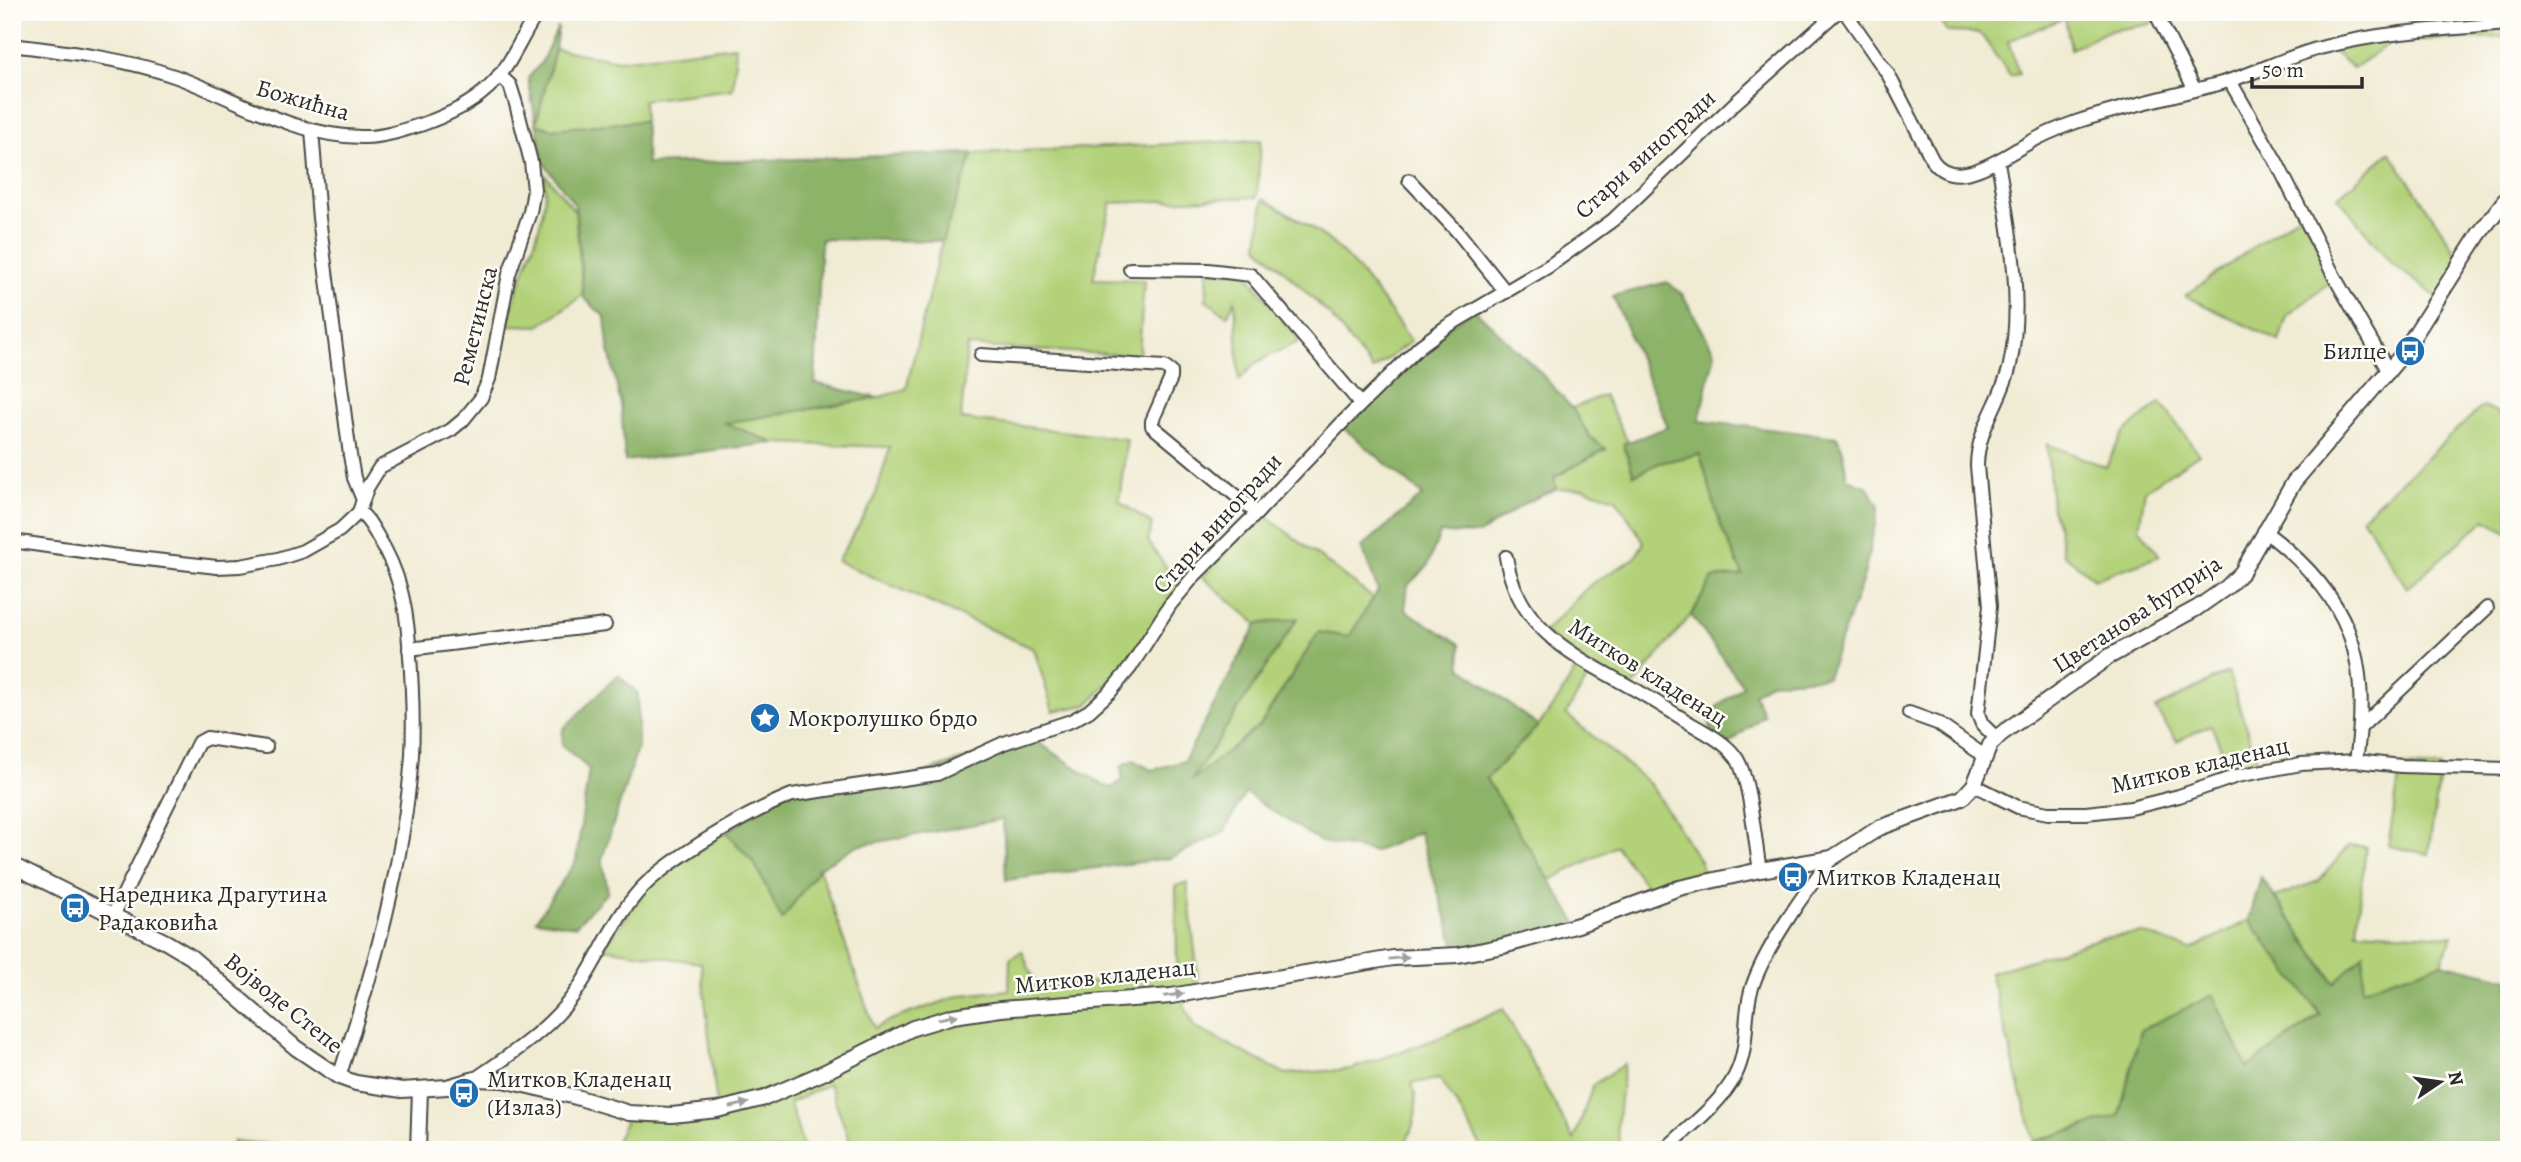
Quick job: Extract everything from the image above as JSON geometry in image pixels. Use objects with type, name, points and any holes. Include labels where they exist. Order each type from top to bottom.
[{"type":"street","name":"Божићна","points":[[12,45],[77,54],[172,75],[282,121],[312,130],[362,138],[432,121],[472,101],[499,75],[538,12]]},
{"type":"street","name":"Стари виногради","points":[[420,1090],[470,1081],[521,1047],[560,1012],[583,982],[627,908],[649,881],[671,863],[772,803],[792,795],[937,774],[1004,743],[1070,721],[1089,711],[1130,668],[1170,605],[1195,575],[1360,404],[1432,336],[1549,266],[1612,220],[1735,103],[1837,12]]},
{"type":"street","points":[[1845,12],[1888,74],[1933,161],[1942,172],[1952,174],[1998,162],[2018,149],[2076,122],[2230,81],[2281,60],[2350,41],[2401,33],[2509,24]]},
{"type":"street","points":[[2155,12],[2195,90]]},
{"type":"street","name":"Реметинска","points":[[12,541],[217,567],[278,559],[303,551],[340,530],[361,506],[370,481],[380,467],[451,430],[481,398],[489,379],[503,302],[534,190],[531,162],[516,104],[510,85],[499,75]]},
{"type":"street","points":[[2230,81],[2277,163],[2335,278],[2389,372]]},
{"type":"street","points":[[312,130],[318,206],[350,455],[365,517],[383,544],[399,577],[407,615],[412,733],[406,811],[394,883],[377,953],[340,1077]]},
{"type":"street","points":[[1996,738],[1982,724],[1978,714],[1990,606],[1977,451],[1982,431],[2006,382],[2013,337],[2013,259],[1998,162]]},
{"type":"street","points":[[1409,180],[1457,231],[1506,292]]},
{"type":"street","name":"Цветанова ћуприја","points":[[1974,785],[1990,745],[1996,738],[2110,656],[2188,614],[2227,587],[2242,572],[2283,498],[2306,466],[2401,356],[2479,234],[2509,195]]},
{"type":"street","points":[[1130,269],[1208,270],[1251,275],[1360,404]]},
{"type":"street","points":[[981,355],[1164,367],[1171,372],[1171,378],[1152,426],[1257,513]]},
{"type":"street","points":[[2264,531],[2291,551],[2311,571],[2342,614],[2359,669],[2362,726],[2356,761]]},
{"type":"street","name":"Митков кладенац","points":[[1506,558],[1508,572],[1524,605],[1539,627],[1555,643],[1670,710],[1712,737],[1735,756],[1744,774],[1760,870]]},
{"type":"street","points":[[2362,726],[2487,608]]},
{"type":"street","points":[[409,649],[605,625]]},
{"type":"street","points":[[1909,713],[1937,723],[1986,757]]},
{"type":"street","points":[[113,916],[198,743],[207,738],[266,747]]},
{"type":"street","name":"Митков кладенац","points":[[470,1081],[503,1080],[550,1090],[629,1114],[671,1115],[717,1110],[765,1098],[936,1019],[1001,1009],[1171,996],[1393,958],[1458,955],[1503,946],[1578,925],[1679,888],[1832,858],[1879,828],[1955,802],[1974,785],[2000,800],[2035,811],[2113,811],[2150,804],[2266,769],[2356,761],[2401,766],[2509,769]]},
{"type":"street","points":[[1665,1150],[1711,1106],[1735,1076],[1747,1034],[1749,999],[1756,979],[1784,927],[1832,858]]},
{"type":"street","name":"Војводе Степе","points":[[12,865],[191,957],[296,1048],[340,1077],[373,1086],[420,1090]]},
{"type":"street","points":[[418,1150],[420,1090]]},
{"type":"green space","points":[[1933,12],[2145,12],[2152,24],[2108,31],[2071,49],[2065,18],[2008,41],[2019,74],[2010,76],[1980,33],[1948,32]]},
{"type":"green space","points":[[2509,24],[2509,37],[2393,41],[2353,68],[2326,46]]},
{"type":"green space","points":[[558,27],[555,49],[536,124],[528,78],[541,63]]},
{"type":"green space","points":[[736,46],[733,89],[643,100],[644,121],[551,129],[536,124],[555,49],[619,60]]},
{"type":"green space","points":[[644,121],[647,164],[973,153],[942,241],[821,239],[815,383],[877,398],[725,423],[774,443],[625,461],[621,405],[605,317],[584,298],[575,205],[543,162],[536,124],[551,129]]},
{"type":"green space","points":[[1261,140],[1257,197],[1111,203],[1093,279],[1144,280],[1139,356],[967,346],[961,419],[1127,439],[1119,501],[1152,524],[1148,541],[1182,590],[1115,676],[1087,705],[1053,711],[1034,649],[837,561],[874,500],[890,447],[774,443],[724,423],[877,398],[906,389],[942,241],[973,153]]},
{"type":"green space","points":[[2390,152],[2462,261],[2438,298],[2390,262],[2338,197]]},
{"type":"green space","points":[[544,173],[575,211],[583,295],[539,326],[508,325],[543,212]]},
{"type":"green space","points":[[1263,199],[1332,243],[1374,289],[1411,341],[1373,370],[1328,313],[1258,246]]},
{"type":"green space","points":[[2301,213],[2335,278],[2287,316],[2279,341],[2185,296]]},
{"type":"green space","points":[[1208,270],[1246,273],[1300,341],[1257,362],[1239,380],[1235,300],[1227,316],[1206,300]]},
{"type":"green space","points":[[1667,282],[1683,295],[1715,353],[1699,421],[1837,437],[1843,450],[1847,479],[1867,486],[1879,506],[1864,576],[1827,677],[1770,682],[1754,694],[1764,715],[1725,747],[1712,737],[1708,714],[1743,686],[1691,615],[1713,578],[1743,575],[1721,527],[1700,454],[1659,463],[1634,475],[1623,444],[1668,427],[1613,296]]},
{"type":"green space","points":[[1475,310],[1538,370],[1572,408],[1590,437],[1606,449],[1554,477],[1556,489],[1527,502],[1479,534],[1440,533],[1427,567],[1408,585],[1405,610],[1460,644],[1461,667],[1538,726],[1486,779],[1578,925],[1458,955],[1419,832],[1374,852],[1321,842],[1245,793],[1224,832],[1171,858],[1006,880],[1003,819],[856,846],[819,868],[782,920],[755,864],[726,832],[788,791],[844,781],[905,779],[1030,737],[1111,788],[1123,780],[1121,766],[1133,760],[1152,770],[1184,761],[1257,624],[1298,618],[1191,781],[1261,724],[1319,632],[1349,637],[1378,591],[1362,547],[1423,495],[1340,425],[1425,341]]},
{"type":"green space","points":[[1604,395],[1628,442],[1623,444],[1634,475],[1659,463],[1700,454],[1721,527],[1744,576],[1713,578],[1691,615],[1632,688],[1594,668],[1566,714],[1650,784],[1701,863],[1705,882],[1654,896],[1616,846],[1549,881],[1486,779],[1538,726],[1559,698],[1581,660],[1544,632],[1591,584],[1635,558],[1644,542],[1616,499],[1583,488],[1556,489],[1554,478],[1605,449],[1590,437],[1572,408]]},
{"type":"green space","points":[[2161,403],[2199,454],[2145,490],[2139,528],[2160,556],[2095,579],[2063,554],[2052,509],[2047,444],[2106,467],[2123,433]]},
{"type":"green space","points":[[2483,406],[2509,418],[2509,533],[2485,520],[2407,588],[2362,517]]},
{"type":"green space","points":[[1262,513],[1373,598],[1349,637],[1319,632],[1261,724],[1189,784],[1297,619],[1257,624],[1202,577]]},
{"type":"green space","points":[[2228,672],[2257,760],[2230,768],[2211,725],[2177,741],[2155,709]]},
{"type":"green space","points":[[618,675],[638,694],[638,746],[602,859],[608,892],[575,926],[536,920],[576,861],[589,769],[562,745],[563,729]]},
{"type":"green space","points":[[2401,766],[2441,768],[2428,854],[2388,846]]},
{"type":"green space","points":[[726,832],[755,864],[782,919],[819,868],[874,1028],[962,995],[1009,990],[1010,959],[1022,951],[1037,988],[1163,975],[1177,966],[1176,886],[1187,882],[1198,978],[1183,1003],[1194,1027],[1286,1074],[1351,1069],[1442,1037],[1503,1009],[1574,1140],[1593,1085],[1624,1064],[1617,1128],[1621,1150],[1483,1150],[1440,1079],[1412,1083],[1416,1101],[1415,1118],[1402,1150],[853,1150],[829,1084],[790,1103],[804,1150],[612,1150],[629,1113],[717,1109],[701,963],[604,948],[648,886]]},
{"type":"green space","points":[[2349,845],[2366,847],[2357,931],[2452,936],[2442,963],[2362,989],[2364,955],[2335,983],[2275,897],[2319,881]]},
{"type":"green space","points":[[2261,877],[2334,983],[2364,954],[2362,989],[2442,963],[2509,979],[2509,1150],[2134,1150],[2124,1144],[2101,1150],[2008,1150],[2119,1116],[2141,1030],[2213,995],[2247,1068],[2321,1015],[2249,920]]},
{"type":"green space","points":[[2249,920],[2321,1014],[2246,1068],[2213,996],[2141,1030],[2119,1116],[2034,1141],[1990,973],[2101,938],[2142,933],[2191,950]]},
{"type":"green space","points":[[233,1141],[290,1146],[290,1150],[232,1150]]},
{"type":"place","name":"Билце","points":[[2410,351]]},
{"type":"place","name":"Мокролушко брдо","points":[[765,718]]},
{"type":"place","name":"Митков Кладенац","points":[[1793,877]]},
{"type":"place","name":"Наредника Драгутина Радаковића","points":[[75,908]]},
{"type":"place","name":"Митков Кладенац (Излаз)","points":[[464,1093]]}]
